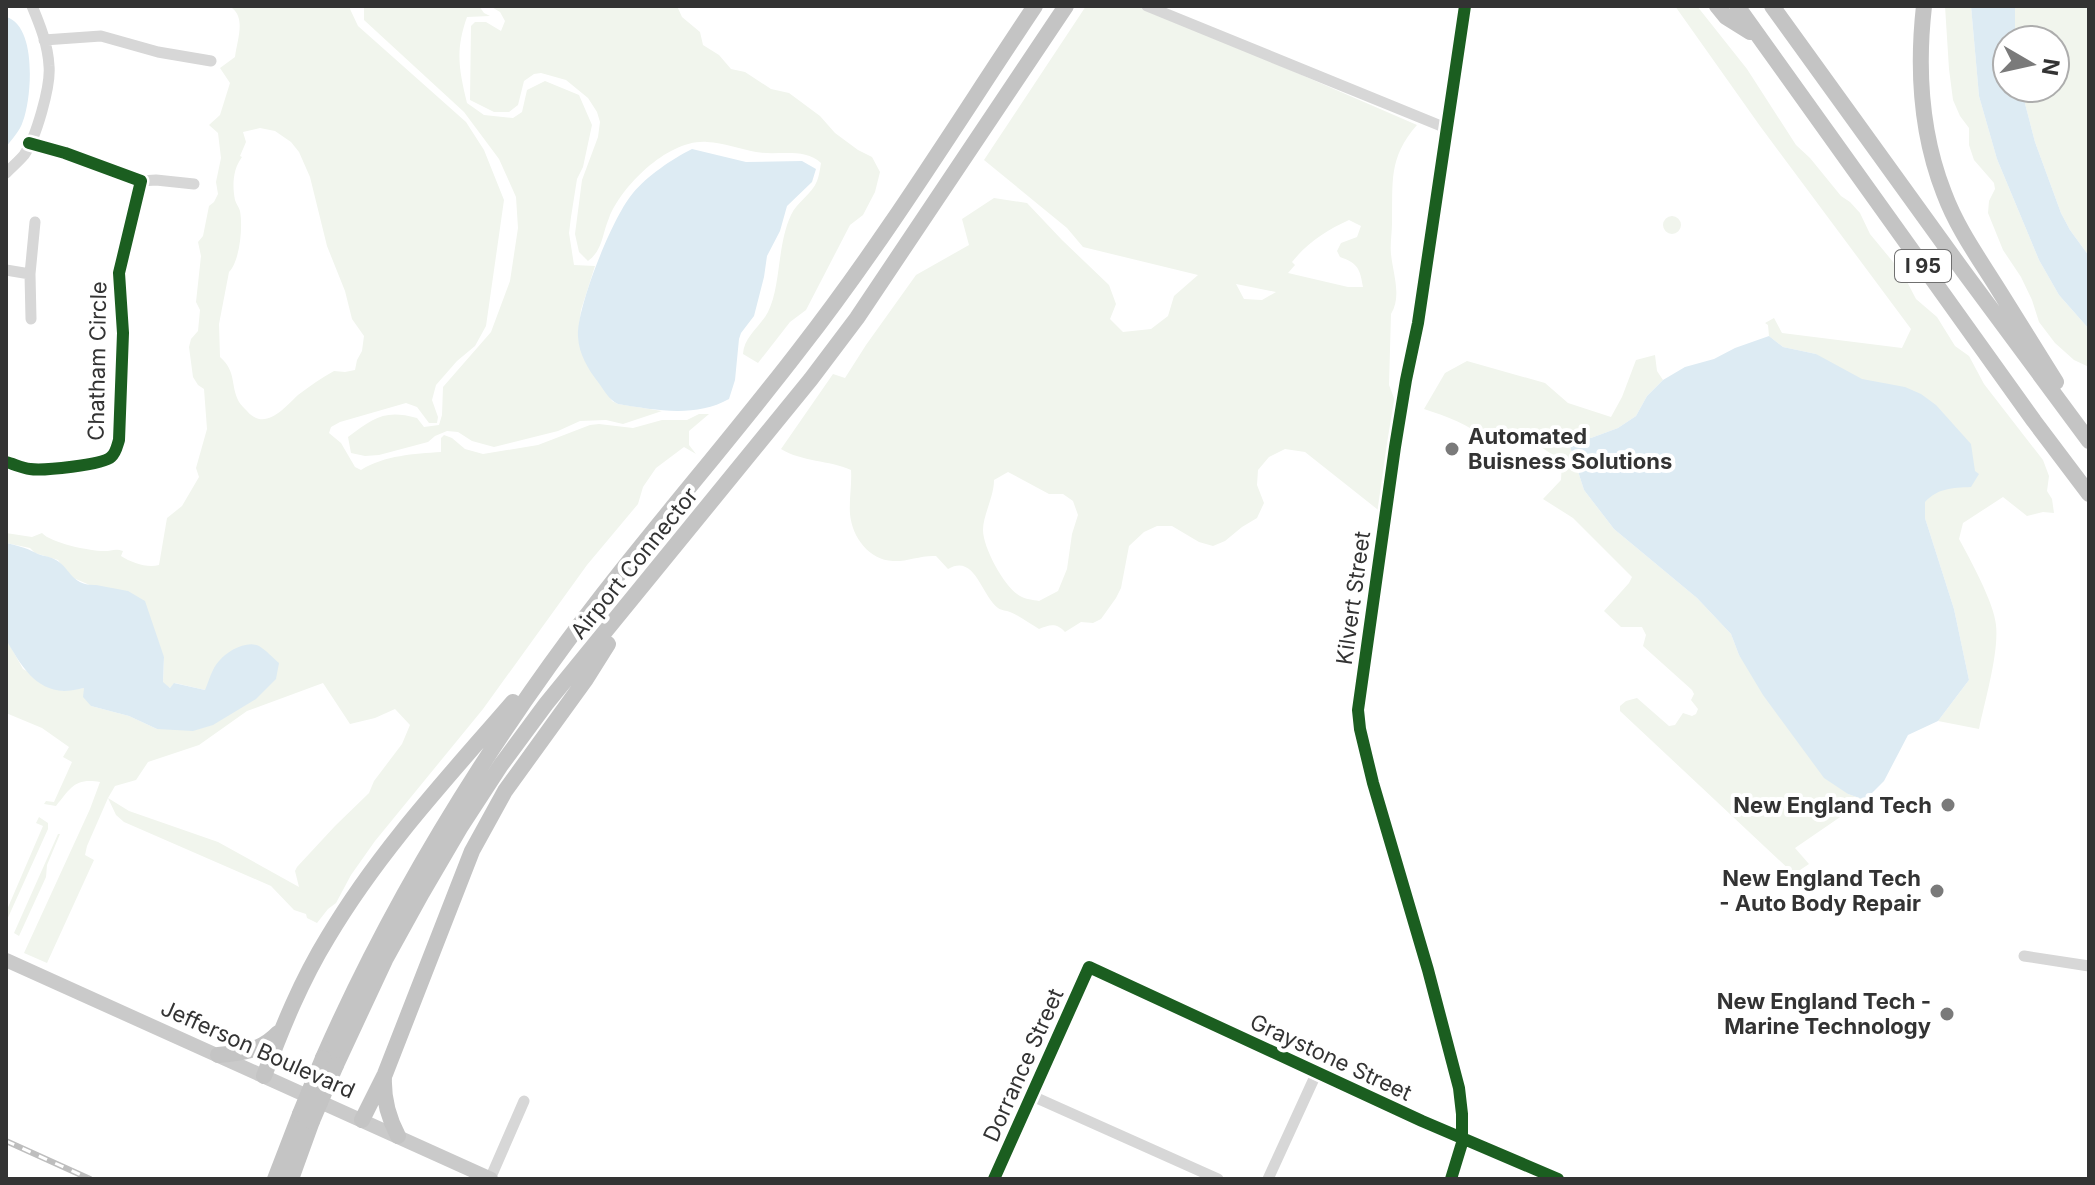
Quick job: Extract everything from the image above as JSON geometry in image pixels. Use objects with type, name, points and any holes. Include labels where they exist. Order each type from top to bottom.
[{"type":"highway","name":"Airport Connector","points":[[275,1179],[330,1062],[371,955],[419,868],[485,761],[622,570],[823,320],[1035,6]]},
{"type":"highway","name":"Airport Connector","points":[[330,1062],[440,861],[480,797],[546,704],[811,379],[857,318],[1066,6]]},
{"type":"highway","points":[[1717,6],[1726,17],[1758,36]]},
{"type":"highway","name":"I 95","points":[[1737,6],[2089,494]]},
{"type":"highway","name":"I 95","points":[[1772,6],[2089,441]]},
{"type":"highway","points":[[1924,6],[1920,52],[1923,104],[1931,150],[1944,195],[1971,248],[2089,434]]},
{"type":"highway","points":[[362,1120],[385,1074],[462,874],[482,831],[522,766],[586,679],[644,586]]},
{"type":"highway","points":[[264,1076],[312,964],[356,893],[426,802],[575,632]]},
{"type":"highway","points":[[218,1055],[254,1050],[271,1041],[282,1029]]},
{"type":"highway","points":[[385,1074],[385,1104],[398,1136]]},
{"type":"highway","name":"Airport Connector","points":[[291,1179],[303,1120]]},
{"type":"highway","points":[[266,1179],[303,1120]]},
{"type":"main road","name":"Jefferson Boulevard","points":[[6,960],[491,1179]]},
{"type":"street","points":[[6,173],[24,154],[36,130],[50,68],[32,6]]},
{"type":"street","points":[[1147,6],[1446,128]]},
{"type":"street","name":"Kilvert Street","points":[[1451,1179],[1462,1138],[1459,1088],[1373,783],[1358,714],[1395,447],[1422,301],[1465,9]]},
{"type":"street","points":[[44,40],[101,36],[158,52],[211,61]]},
{"type":"street","points":[[29,143],[141,181],[194,184]]},
{"type":"street","name":"Chatham Circle","points":[[6,462],[31,469],[81,465],[105,461],[116,451],[123,333],[119,273],[141,181]]},
{"type":"street","points":[[31,319],[30,274],[35,222]]},
{"type":"street","points":[[6,270],[30,274]]},
{"type":"street","points":[[2024,956],[2089,966]]},
{"type":"street","name":"Graystone Street","points":[[1089,967],[1558,1179]]},
{"type":"street","name":"Dorrance Street","points":[[994,1179],[1089,967]]},
{"type":"street","points":[[1268,1179],[1317,1072]]},
{"type":"street","points":[[1030,1095],[1218,1179]]},
{"type":"street","points":[[491,1179],[524,1101]]},
{"type":"shaded area","points":[[350,6],[358,26],[466,122],[484,150],[504,200],[486,326],[475,346],[436,385],[432,400],[437,423],[429,423],[417,407],[406,403],[340,422],[331,427],[329,433],[341,443],[355,467],[361,470],[390,458],[441,452],[441,438],[444,435],[465,449],[483,454],[538,445],[590,425],[633,428],[662,420],[687,420],[699,414],[709,414],[689,431],[689,445],[696,454],[684,447],[656,468],[643,487],[638,504],[587,565],[483,709],[375,841],[336,903],[317,923],[307,918],[306,914],[294,910],[271,886],[124,822],[116,815],[108,798],[87,846],[85,855],[94,860],[47,963],[24,953],[100,782],[79,783],[56,806],[44,804],[46,801],[54,802],[72,762],[63,757],[69,747],[42,728],[6,713],[6,643],[23,669],[63,691],[84,688],[91,706],[129,716],[157,729],[205,690],[175,683],[170,688],[163,683],[164,657],[92,586],[71,577],[58,560],[35,553],[30,548],[6,543],[6,533],[32,537],[42,533],[71,546],[97,551],[120,550],[123,551],[121,556],[135,563],[159,565],[167,518],[182,506],[199,477],[196,468],[207,429],[204,389],[193,377],[189,347],[198,331],[200,310],[196,302],[201,256],[198,242],[203,236],[209,206],[218,194],[216,182],[221,158],[218,133],[209,125],[220,115],[230,83],[220,68],[235,57],[240,30],[239,18],[232,8]],"holes":[[[260,128],[275,131],[299,152],[310,177],[327,246],[345,291],[352,319],[364,336],[355,370],[334,371],[267,419],[254,417],[239,402],[229,368],[220,357],[219,324],[229,272],[240,243],[241,217],[235,200],[234,183],[246,142],[243,132]],[[323,683],[350,724],[395,709],[410,725],[402,744],[374,781],[369,793],[297,867],[299,887],[218,842],[129,811],[108,798],[115,786],[136,780],[148,762],[199,745],[247,711]]]},
{"type":"shaded area","points":[[364,6],[479,6],[490,16],[467,17],[460,60],[467,103],[484,115],[513,118],[522,112],[527,90],[545,81],[579,95],[592,125],[583,167],[577,179],[569,233],[574,265],[595,266],[581,310],[578,334],[612,401],[662,411],[623,424],[606,420],[580,421],[558,431],[494,447],[472,441],[458,432],[447,431],[428,442],[379,455],[351,453],[348,437],[380,417],[406,415],[417,418],[424,427],[439,425],[443,387],[491,332],[510,281],[518,228],[516,197],[499,159],[464,112],[364,20]]},
{"type":"shaded area","points":[[490,6],[677,6],[682,17],[700,32],[703,45],[719,55],[731,69],[745,72],[771,89],[789,93],[820,116],[835,133],[872,157],[880,172],[875,192],[863,215],[850,225],[806,310],[790,322],[758,363],[743,354],[744,348],[768,312],[787,227],[794,210],[815,186],[821,163],[807,155],[756,152],[707,142],[677,148],[649,166],[624,192],[609,218],[599,247],[588,261],[579,252],[575,234],[582,180],[598,137],[600,122],[597,112],[588,98],[566,80],[541,73],[524,81],[518,105],[509,112],[494,112],[470,100],[471,26],[475,22],[486,22],[501,31],[505,21],[500,12]]},
{"type":"shaded area","points":[[1086,6],[1143,6],[1417,125],[1401,148],[1394,171],[1391,250],[1396,300],[1391,314],[1389,385],[1397,406],[1382,513],[1305,452],[1285,449],[1269,457],[1258,470],[1257,485],[1264,503],[1257,518],[1213,546],[1199,542],[1172,526],[1157,526],[1144,532],[1129,546],[1121,588],[1101,619],[1093,623],[1081,622],[1065,632],[1055,626],[1039,629],[998,608],[977,578],[965,567],[948,569],[936,556],[893,561],[869,552],[858,539],[851,523],[851,470],[781,449],[833,374],[845,378],[916,275],[969,245],[962,219],[994,198],[1027,203],[1109,285],[1116,304],[1110,319],[1123,332],[1151,329],[1168,316],[1174,296],[1198,275],[1083,247],[1067,228],[984,160]],"holes":[[[1349,220],[1361,226],[1357,237],[1341,243],[1337,251],[1340,257],[1357,268],[1363,287],[1348,287],[1288,273],[1295,265],[1292,262],[1311,243]],[[1236,284],[1276,292],[1262,300],[1244,299]],[[1008,472],[1049,494],[1063,494],[1073,501],[1078,515],[1067,569],[1058,591],[1039,601],[1014,592],[987,547],[983,524],[994,480]]]},
{"type":"shaded area","points":[[1675,6],[1697,6],[1747,69],[1796,145],[1860,213],[1870,234],[1903,274],[1916,299],[1937,317],[1955,346],[1969,356],[1984,384],[2043,460],[2049,476],[2047,491],[2054,513],[2027,516],[2003,497],[1963,523],[1959,539],[1986,593],[1996,625],[1994,663],[1979,729],[1938,721],[1969,680],[1954,609],[1925,518],[1816,354],[1783,347],[1769,336],[1765,323],[1774,318],[1782,333],[1902,348],[1911,329]]},
{"type":"shaded area","points":[[1945,6],[1971,6],[1979,96],[1997,159],[2039,260],[2059,295],[2089,329],[2089,367],[2074,360],[2055,343],[2039,322],[2032,300],[2003,250],[1988,213],[1994,183],[1974,160],[1969,145],[1969,128],[1953,100]]},
{"type":"shaded area","points":[[1971,6],[2015,6],[2015,24],[1991,24],[1991,104],[2025,104],[2035,142],[2061,213],[2089,256],[2089,329],[2059,295],[2039,260],[1997,159],[1979,96]]},
{"type":"shaded area","points":[[2015,6],[2089,6],[2089,256],[2061,213],[2035,142],[2025,104],[2071,104],[2071,24],[2015,24]]},
{"type":"shaded area","points":[[6,17],[16,23],[23,33],[30,63],[30,80],[23,121],[6,147]]},
{"type":"shaded area","points":[[692,149],[746,162],[802,161],[816,169],[812,182],[787,206],[780,231],[767,256],[754,316],[739,339],[735,380],[729,399],[689,411],[618,404],[591,372],[582,355],[578,337],[583,306],[597,263],[633,193],[653,174]]},
{"type":"shaded area","points":[[1668,216],[1676,216],[1681,225],[1679,232],[1668,234],[1663,229],[1663,221]]},
{"type":"shaded area","points":[[1769,336],[1783,347],[1816,354],[1862,379],[1905,387],[1921,394],[1936,405],[1971,444],[1975,471],[1979,474],[1971,487],[1940,491],[1925,502],[1925,518],[1954,609],[1969,680],[1938,721],[1908,735],[1884,781],[1865,800],[1848,794],[1824,778],[1763,695],[1739,655],[1731,634],[1697,598],[1614,529],[1584,490],[1567,437],[1567,432],[1591,438],[1618,428],[1636,416],[1647,396],[1663,380],[1685,367],[1714,359]]},
{"type":"shaded area","points":[[1655,355],[1657,371],[1663,380],[1647,396],[1636,416],[1618,428],[1591,438],[1568,433],[1567,437],[1584,490],[1614,529],[1697,598],[1731,634],[1739,655],[1848,794],[1865,800],[1795,848],[1809,864],[1794,874],[1620,711],[1620,706],[1626,701],[1637,698],[1669,726],[1675,725],[1683,713],[1692,716],[1698,709],[1691,700],[1692,690],[1643,646],[1646,635],[1642,627],[1621,627],[1604,611],[1632,577],[1573,518],[1543,499],[1561,480],[1562,461],[1541,447],[1531,435],[1496,434],[1487,441],[1465,425],[1424,409],[1445,373],[1467,361],[1545,383],[1568,403],[1611,417],[1636,360]]},
{"type":"shaded area","points":[[6,543],[60,562],[81,582],[128,591],[145,601],[164,657],[163,682],[170,688],[174,683],[205,690],[214,667],[223,657],[249,644],[259,646],[279,663],[276,679],[256,699],[213,725],[193,731],[157,729],[129,716],[91,706],[83,697],[84,688],[64,691],[45,686],[30,675],[6,643]]},
{"type":"shaded area","points":[[39,817],[48,823],[48,829],[6,922],[6,912],[43,826],[36,823]]},
{"type":"shaded area","points":[[58,834],[46,877],[19,936],[14,933]]},
{"type":"railway","points":[[6,1141],[90,1179]]},
{"type":"cycle path","points":[[1451,1179],[1462,1143],[1459,1088],[1373,783],[1358,710],[1395,447],[1418,323],[1465,6]]},
{"type":"cycle path","points":[[6,462],[30,469],[59,468],[106,460],[115,451],[119,440],[123,333],[119,273],[141,181],[29,143]]},
{"type":"cycle path","points":[[994,1179],[1089,967],[1422,1121],[1558,1179]]},
{"type":"place","name":"Automated Buisness Solutions","points":[[1452,449]]},
{"type":"place","name":"New England Tech","points":[[1948,805]]},
{"type":"place","name":"New England Tech - Auto Body Repair","points":[[1937,891]]},
{"type":"place","name":"New England Tech - Marine Technology","points":[[1947,1014]]}]
